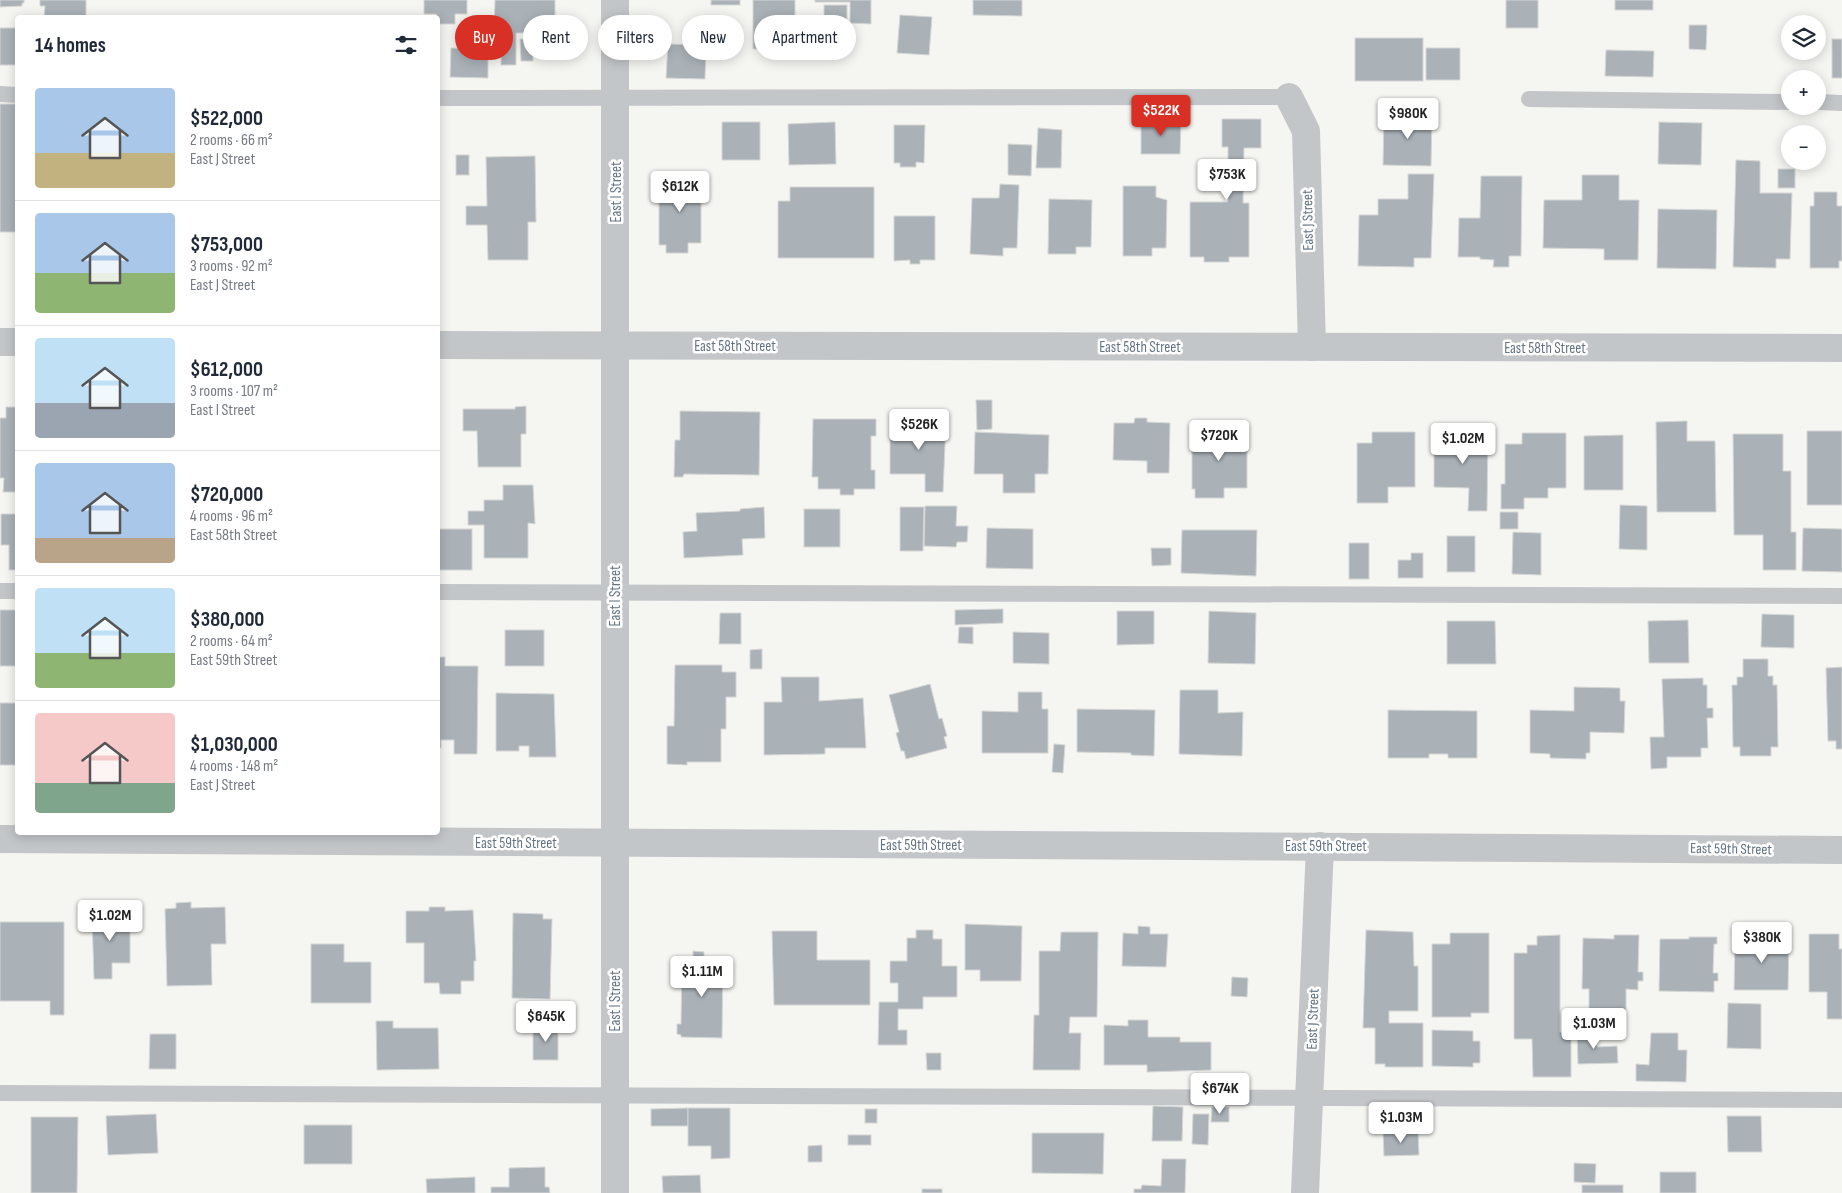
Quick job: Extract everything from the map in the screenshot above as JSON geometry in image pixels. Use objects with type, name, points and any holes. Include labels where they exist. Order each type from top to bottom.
[{"type":"street","name":"East I Street","points":[[615,0],[615,1193]]},
{"type":"street","name":"East J Street","points":[[1289,97],[1306,131],[1312,347]]},
{"type":"street","points":[[0,342],[15,342]]},
{"type":"street","name":"East 58th Street","points":[[440,345],[1842,348]]},
{"type":"street","name":"East 59th Street","points":[[0,839],[1842,850]]},
{"type":"street","name":"East J Street","points":[[1305,1193],[1320,846]]},
{"type":"lane","points":[[0,94],[15,95]]},
{"type":"lane","points":[[440,98],[1289,97]]},
{"type":"lane","points":[[1529,99],[1781,102]]},
{"type":"lane","points":[[1826,102],[1842,103]]},
{"type":"lane","points":[[0,591],[15,591]]},
{"type":"lane","points":[[440,592],[1842,596]]},
{"type":"lane","points":[[0,1093],[1842,1100]]},
{"type":"building","points":[[0,0],[24,0],[24,3],[22,3],[22,6],[0,7]]},
{"type":"building","points":[[40,0],[86,0],[86,15],[44,15],[45,6],[40,6]]},
{"type":"building","points":[[424,0],[467,0],[467,14],[455,14],[455,24],[440,24],[440,15],[424,14]]},
{"type":"building","points":[[495,0],[555,0],[555,15],[523,15],[523,33],[516,33],[516,65],[501,65],[501,60],[513,60],[513,15],[495,15]]},
{"type":"building","points":[[711,0],[740,0],[740,5],[711,5]]},
{"type":"building","points":[[753,0],[795,0],[795,15],[754,15],[753,49]]},
{"type":"building","points":[[815,0],[871,0],[871,24],[856,23],[856,15],[850,15],[850,2],[815,2]]},
{"type":"building","points":[[973,0],[1022,0],[1022,16],[973,15]]},
{"type":"building","points":[[1506,0],[1538,0],[1538,28],[1506,28]]},
{"type":"building","points":[[1615,0],[1653,0],[1653,10],[1615,10]]},
{"type":"building","points":[[824,5],[847,5],[847,15],[824,15]]},
{"type":"building","points":[[900,15],[932,17],[929,55],[897,53]]},
{"type":"building","points":[[1689,25],[1707,25],[1706,50],[1689,49]]},
{"type":"building","points":[[0,28],[15,28],[15,65],[0,65]]},
{"type":"building","points":[[1355,38],[1423,38],[1423,81],[1355,81]]},
{"type":"building","points":[[520,39],[523,39],[523,60],[533,61],[521,61]]},
{"type":"building","points":[[1832,39],[1842,39],[1842,78],[1832,78]]},
{"type":"building","points":[[672,44],[682,44],[682,60],[706,60],[705,79],[666,78],[667,60],[672,60]]},
{"type":"building","points":[[451,48],[455,48],[455,60],[488,60],[488,78],[450,77]]},
{"type":"building","points":[[1426,48],[1460,48],[1460,80],[1426,80]]},
{"type":"building","points":[[1606,50],[1654,51],[1653,77],[1605,76]]},
{"type":"building","points":[[0,104],[15,104],[15,232],[0,232]]},
{"type":"building","points":[[1384,113],[1432,114],[1431,166],[1383,165]]},
{"type":"building","points":[[1222,119],[1261,119],[1261,148],[1244,148],[1243,203],[1249,203],[1249,257],[1229,257],[1229,262],[1204,262],[1204,257],[1190,257],[1190,202],[1228,202],[1228,147],[1222,147]]},
{"type":"building","points":[[1141,120],[1181,121],[1180,154],[1141,154]]},
{"type":"building","points":[[722,122],[760,122],[760,160],[722,160]]},
{"type":"building","points":[[835,122],[836,164],[789,165],[788,124]]},
{"type":"building","points":[[1659,122],[1702,123],[1701,165],[1658,164]]},
{"type":"building","points":[[894,125],[925,125],[924,163],[916,162],[916,167],[900,167],[900,163],[894,163]]},
{"type":"building","points":[[1038,128],[1062,130],[1061,168],[1036,168]]},
{"type":"building","points":[[1008,144],[1032,145],[1031,176],[1008,175]]},
{"type":"building","points":[[456,155],[469,155],[469,175],[456,175]]},
{"type":"building","points":[[535,156],[536,222],[528,222],[528,260],[488,260],[487,225],[466,225],[466,206],[487,206],[486,157]]},
{"type":"building","points":[[1736,160],[1760,161],[1760,193],[1792,193],[1790,259],[1776,259],[1776,268],[1733,267]]},
{"type":"building","points":[[1778,169],[1795,170],[1795,188],[1778,188]]},
{"type":"building","points":[[684,172],[701,172],[701,243],[688,243],[688,253],[666,253],[666,245],[659,245],[659,180],[684,180]]},
{"type":"building","points":[[1408,174],[1434,174],[1431,258],[1414,258],[1414,267],[1358,266],[1359,215],[1378,215],[1378,199],[1408,199]]},
{"type":"building","points":[[1582,175],[1619,175],[1619,200],[1639,200],[1638,260],[1604,260],[1604,249],[1543,248],[1544,200],[1582,200]]},
{"type":"building","points":[[1481,176],[1522,176],[1521,256],[1509,256],[1509,267],[1493,267],[1494,260],[1480,259],[1480,257],[1458,257],[1459,218],[1480,218]]},
{"type":"building","points":[[1000,184],[1019,185],[1017,248],[1003,248],[1003,256],[970,254],[972,198],[999,198]]},
{"type":"building","points":[[1123,186],[1156,186],[1156,197],[1167,200],[1166,248],[1152,248],[1152,256],[1123,256]]},
{"type":"building","points":[[790,187],[874,187],[874,258],[778,258],[778,201],[790,201]]},
{"type":"building","points":[[1814,192],[1837,192],[1837,206],[1842,206],[1842,261],[1839,261],[1839,268],[1810,268],[1810,206],[1814,206]]},
{"type":"building","points":[[1049,199],[1092,200],[1091,247],[1076,247],[1076,254],[1048,254]]},
{"type":"building","points":[[1658,209],[1717,210],[1716,269],[1657,268]]},
{"type":"building","points":[[894,216],[935,216],[935,260],[920,260],[920,264],[910,264],[910,260],[894,261]]},
{"type":"building","points":[[976,400],[992,400],[992,429],[977,430]]},
{"type":"building","points":[[526,406],[526,434],[521,434],[521,467],[478,467],[477,431],[463,431],[463,409],[515,409],[515,407]]},
{"type":"building","points":[[6,407],[15,407],[15,492],[3,492],[4,478],[0,478],[0,418],[6,418]]},
{"type":"building","points":[[680,411],[760,412],[759,475],[684,474],[683,477],[674,477],[675,440],[680,440]]},
{"type":"building","points":[[1135,418],[1147,418],[1147,422],[1170,423],[1169,473],[1147,473],[1147,461],[1113,460],[1114,423],[1134,423]]},
{"type":"building","points":[[813,419],[876,419],[876,436],[871,436],[871,470],[875,470],[875,489],[854,489],[854,495],[840,495],[840,489],[818,489],[818,477],[812,477]]},
{"type":"building","points":[[1687,421],[1687,441],[1715,441],[1716,512],[1657,512],[1656,422]]},
{"type":"building","points":[[890,422],[946,422],[943,492],[925,492],[925,474],[890,474]]},
{"type":"building","points":[[1192,431],[1247,431],[1247,488],[1224,488],[1224,498],[1195,498],[1195,489],[1192,489]]},
{"type":"building","points":[[1807,431],[1842,431],[1842,505],[1807,505]]},
{"type":"building","points":[[975,432],[1049,435],[1048,474],[1035,474],[1035,493],[1003,493],[1003,474],[974,474]]},
{"type":"building","points":[[1372,432],[1415,432],[1415,487],[1388,487],[1388,503],[1357,503],[1357,443],[1372,443]]},
{"type":"building","points":[[1434,432],[1488,433],[1487,511],[1468,511],[1469,488],[1434,487]]},
{"type":"building","points":[[1522,433],[1566,433],[1566,488],[1548,488],[1548,498],[1524,498],[1524,509],[1501,509],[1501,484],[1505,484],[1505,444],[1522,444]]},
{"type":"building","points":[[1733,434],[1783,434],[1783,471],[1791,471],[1791,532],[1796,532],[1796,570],[1763,570],[1763,535],[1734,535]]},
{"type":"building","points":[[1623,435],[1623,490],[1584,490],[1584,436]]},
{"type":"building","points":[[503,485],[533,485],[535,524],[528,523],[528,558],[484,558],[484,525],[468,525],[468,511],[484,511],[484,500],[503,500]]},
{"type":"building","points":[[1620,505],[1647,506],[1647,550],[1619,549]]},
{"type":"building","points":[[925,506],[957,506],[956,526],[968,526],[967,542],[957,542],[956,547],[924,546]]},
{"type":"building","points":[[764,507],[765,538],[742,539],[743,555],[684,558],[683,532],[697,531],[696,513],[740,511],[740,509]]},
{"type":"building","points":[[900,507],[924,507],[923,551],[900,551]]},
{"type":"building","points":[[804,509],[840,509],[840,547],[804,547]]},
{"type":"building","points":[[1500,512],[1518,512],[1518,529],[1500,529]]},
{"type":"building","points":[[1,514],[15,514],[15,570],[9,570],[9,545],[1,545]]},
{"type":"building","points":[[987,528],[1033,529],[1033,569],[986,568]]},
{"type":"building","points":[[1803,528],[1842,529],[1842,572],[1802,571]]},
{"type":"building","points":[[440,529],[472,529],[472,570],[440,570]]},
{"type":"building","points":[[1182,530],[1257,530],[1256,576],[1181,573]]},
{"type":"building","points":[[1513,532],[1541,533],[1541,575],[1512,574]]},
{"type":"building","points":[[1447,536],[1475,536],[1475,572],[1447,572]]},
{"type":"building","points":[[1349,543],[1369,543],[1369,579],[1349,579]]},
{"type":"building","points":[[1151,548],[1171,548],[1171,565],[1152,566]]},
{"type":"building","points":[[1411,553],[1423,553],[1423,578],[1398,578],[1398,560],[1411,560]]},
{"type":"building","points":[[1003,609],[1003,623],[955,625],[955,610]]},
{"type":"building","points":[[0,610],[15,610],[15,666],[0,666]]},
{"type":"building","points":[[1117,611],[1154,611],[1154,644],[1117,645]]},
{"type":"building","points":[[1209,611],[1256,613],[1255,664],[1208,663]]},
{"type":"building","points":[[720,613],[741,613],[741,644],[719,644]]},
{"type":"building","points":[[1762,614],[1794,615],[1794,648],[1761,647]]},
{"type":"building","points":[[1688,620],[1689,663],[1649,663],[1648,621]]},
{"type":"building","points":[[1447,621],[1495,621],[1496,664],[1447,664]]},
{"type":"building","points":[[959,627],[973,627],[973,644],[958,643]]},
{"type":"building","points":[[505,630],[544,630],[544,666],[505,666]]},
{"type":"building","points":[[1013,632],[1049,633],[1049,664],[1013,663]]},
{"type":"building","points":[[762,649],[762,669],[750,669],[750,650]]},
{"type":"building","points":[[440,657],[445,657],[445,666],[478,666],[477,754],[454,754],[454,740],[441,740],[441,748]]},
{"type":"building","points":[[1743,659],[1768,659],[1768,676],[1773,676],[1773,685],[1777,685],[1778,747],[1771,747],[1771,756],[1740,756],[1740,747],[1733,747],[1732,685],[1737,685],[1737,677],[1743,677]]},
{"type":"building","points":[[675,665],[722,665],[722,672],[736,672],[736,697],[726,697],[726,729],[721,729],[721,762],[687,762],[687,765],[667,764],[667,726],[674,726]]},
{"type":"building","points":[[1842,667],[1842,749],[1836,749],[1836,741],[1828,741],[1826,668]]},
{"type":"building","points":[[781,677],[819,677],[819,701],[863,698],[866,748],[825,748],[825,754],[764,755],[764,702],[782,702]]},
{"type":"building","points":[[1703,678],[1703,685],[1707,685],[1707,708],[1713,708],[1713,718],[1707,718],[1708,748],[1701,748],[1701,757],[1667,757],[1667,768],[1651,769],[1650,737],[1664,737],[1662,679]]},
{"type":"building","points":[[930,684],[939,719],[942,718],[947,736],[944,737],[947,748],[906,759],[904,751],[901,751],[896,733],[899,732],[889,695]]},
{"type":"building","points":[[1574,687],[1620,688],[1620,701],[1625,701],[1624,733],[1590,732],[1590,753],[1586,753],[1586,759],[1550,758],[1550,754],[1530,753],[1530,710],[1574,711]]},
{"type":"building","points":[[1180,690],[1218,690],[1218,713],[1243,712],[1242,756],[1179,754]]},
{"type":"building","points":[[1018,692],[1042,692],[1042,709],[1048,709],[1048,753],[982,753],[982,711],[1018,712]]},
{"type":"building","points":[[496,693],[554,694],[556,757],[529,757],[529,746],[519,746],[519,751],[496,751]]},
{"type":"building","points":[[0,703],[15,703],[15,765],[0,765]]},
{"type":"building","points":[[1077,709],[1155,710],[1154,756],[1131,755],[1131,753],[1077,752]]},
{"type":"building","points":[[1388,710],[1477,711],[1477,758],[1448,758],[1448,754],[1429,754],[1429,758],[1388,758]]},
{"type":"building","points":[[1054,744],[1065,745],[1063,773],[1052,772]]},
{"type":"building","points":[[191,902],[191,908],[225,907],[226,944],[211,944],[212,985],[167,986],[165,909],[176,908],[176,903]]},
{"type":"building","points":[[100,906],[116,907],[116,917],[130,917],[130,963],[112,963],[112,979],[94,979],[92,917],[100,917]]},
{"type":"building","points":[[429,907],[445,907],[445,911],[473,910],[476,961],[474,961],[474,981],[461,981],[461,994],[440,994],[439,983],[424,983],[424,943],[406,943],[406,911],[429,911]]},
{"type":"building","points":[[513,913],[543,914],[543,919],[552,919],[550,999],[512,998]]},
{"type":"building","points":[[0,922],[64,922],[64,1015],[50,1015],[50,1001],[0,1001]]},
{"type":"building","points":[[965,924],[1022,926],[1021,981],[980,981],[980,970],[965,970]]},
{"type":"building","points":[[1138,926],[1150,927],[1150,934],[1168,934],[1166,967],[1122,966],[1123,933],[1138,934]]},
{"type":"building","points":[[916,930],[933,930],[933,939],[942,939],[942,966],[957,966],[957,997],[923,997],[923,1009],[898,1009],[898,1030],[907,1030],[907,1045],[878,1045],[879,1002],[898,1002],[898,983],[890,983],[890,961],[907,961],[907,938],[916,938]]},
{"type":"building","points":[[1366,930],[1413,932],[1414,966],[1418,966],[1418,1011],[1389,1011],[1389,1023],[1423,1023],[1423,1067],[1385,1067],[1385,1064],[1375,1064],[1375,1028],[1363,1028]]},
{"type":"building","points":[[772,931],[817,931],[817,960],[870,960],[870,1005],[774,1005]]},
{"type":"building","points":[[1061,932],[1098,932],[1097,1017],[1070,1017],[1069,1033],[1081,1033],[1080,1070],[1033,1070],[1034,1015],[1039,1015],[1039,951],[1060,951]]},
{"type":"building","points":[[1450,933],[1489,933],[1489,1013],[1471,1013],[1471,1017],[1432,1017],[1432,944],[1450,944]]},
{"type":"building","points":[[1809,934],[1839,934],[1839,949],[1842,949],[1842,1019],[1827,1019],[1827,992],[1809,992]]},
{"type":"building","points":[[1560,935],[1560,1032],[1571,1032],[1571,1077],[1533,1077],[1532,1039],[1514,1039],[1514,953],[1527,953],[1527,945],[1537,945],[1537,936]]},
{"type":"building","points":[[1614,935],[1639,935],[1638,972],[1643,972],[1643,981],[1638,981],[1638,990],[1626,989],[1626,1010],[1589,1009],[1589,989],[1582,989],[1583,938],[1614,939]]},
{"type":"building","points":[[1752,936],[1789,937],[1788,990],[1734,990],[1735,940],[1751,940]]},
{"type":"building","points":[[1689,937],[1717,937],[1717,944],[1714,944],[1713,973],[1718,973],[1718,981],[1714,981],[1714,992],[1659,991],[1660,939],[1689,939]]},
{"type":"building","points":[[311,944],[344,944],[344,962],[371,962],[371,1003],[311,1003]]},
{"type":"building","points":[[693,951],[704,952],[704,959],[723,959],[722,1038],[681,1037],[681,1035],[677,1034],[677,1024],[681,1024],[682,958],[693,959]]},
{"type":"building","points":[[1232,977],[1248,978],[1247,997],[1231,996]]},
{"type":"building","points":[[1728,1003],[1761,1004],[1761,1049],[1727,1048]]},
{"type":"building","points":[[1128,1020],[1148,1020],[1148,1037],[1180,1037],[1180,1042],[1211,1042],[1211,1070],[1147,1072],[1147,1065],[1104,1065],[1104,1025],[1128,1026]]},
{"type":"building","points":[[376,1021],[393,1021],[393,1028],[438,1028],[439,1069],[377,1070]]},
{"type":"building","points":[[558,1026],[558,1060],[533,1060],[533,1027]]},
{"type":"building","points":[[1432,1030],[1473,1031],[1473,1041],[1480,1041],[1480,1063],[1473,1063],[1473,1067],[1432,1066]]},
{"type":"building","points":[[1596,1031],[1597,1047],[1617,1046],[1618,1063],[1578,1064],[1577,1032]]},
{"type":"building","points":[[1651,1033],[1678,1033],[1678,1050],[1687,1050],[1686,1082],[1636,1081],[1636,1064],[1649,1065]]},
{"type":"building","points":[[150,1034],[176,1034],[176,1069],[149,1069]]},
{"type":"building","points":[[926,1053],[941,1053],[941,1070],[927,1070]]},
{"type":"building","points":[[1153,1106],[1183,1107],[1182,1141],[1152,1141]]},
{"type":"building","points":[[1212,1107],[1229,1107],[1229,1122],[1211,1122]]},
{"type":"building","points":[[688,1108],[688,1126],[651,1126],[651,1109]]},
{"type":"building","points":[[688,1108],[730,1108],[730,1158],[711,1159],[711,1146],[688,1146]]},
{"type":"building","points":[[865,1109],[877,1109],[877,1123],[865,1123]]},
{"type":"building","points":[[156,1114],[158,1153],[108,1155],[106,1116]]},
{"type":"building","points":[[1193,1114],[1209,1114],[1208,1145],[1192,1144]]},
{"type":"building","points":[[1727,1116],[1761,1116],[1762,1152],[1728,1152]]},
{"type":"building","points":[[31,1117],[78,1117],[77,1193],[31,1193]]},
{"type":"building","points":[[304,1125],[352,1125],[352,1164],[304,1164]]},
{"type":"building","points":[[1418,1131],[1419,1155],[1384,1156],[1383,1132]]},
{"type":"building","points":[[1032,1133],[1104,1133],[1103,1174],[1032,1173]]},
{"type":"building","points":[[848,1135],[871,1135],[871,1145],[848,1145]]},
{"type":"building","points":[[822,1145],[822,1162],[808,1162],[808,1146]]},
{"type":"building","points":[[1162,1159],[1186,1159],[1185,1193],[1134,1193],[1134,1189],[1141,1189],[1142,1185],[1161,1186]]},
{"type":"building","points":[[1574,1163],[1596,1164],[1595,1183],[1574,1182]]},
{"type":"building","points":[[545,1167],[545,1187],[549,1187],[550,1193],[491,1193],[491,1187],[509,1187],[509,1168]]},
{"type":"building","points":[[1660,1172],[1696,1172],[1696,1193],[1660,1193]]},
{"type":"building","points":[[700,1175],[701,1193],[663,1193],[662,1176]]},
{"type":"building","points":[[475,1177],[475,1193],[427,1193],[426,1179]]},
{"type":"building","points":[[1582,1185],[1623,1185],[1623,1193],[1582,1193]]},
{"type":"building","points":[[922,1189],[942,1189],[942,1193],[922,1193]]}]
